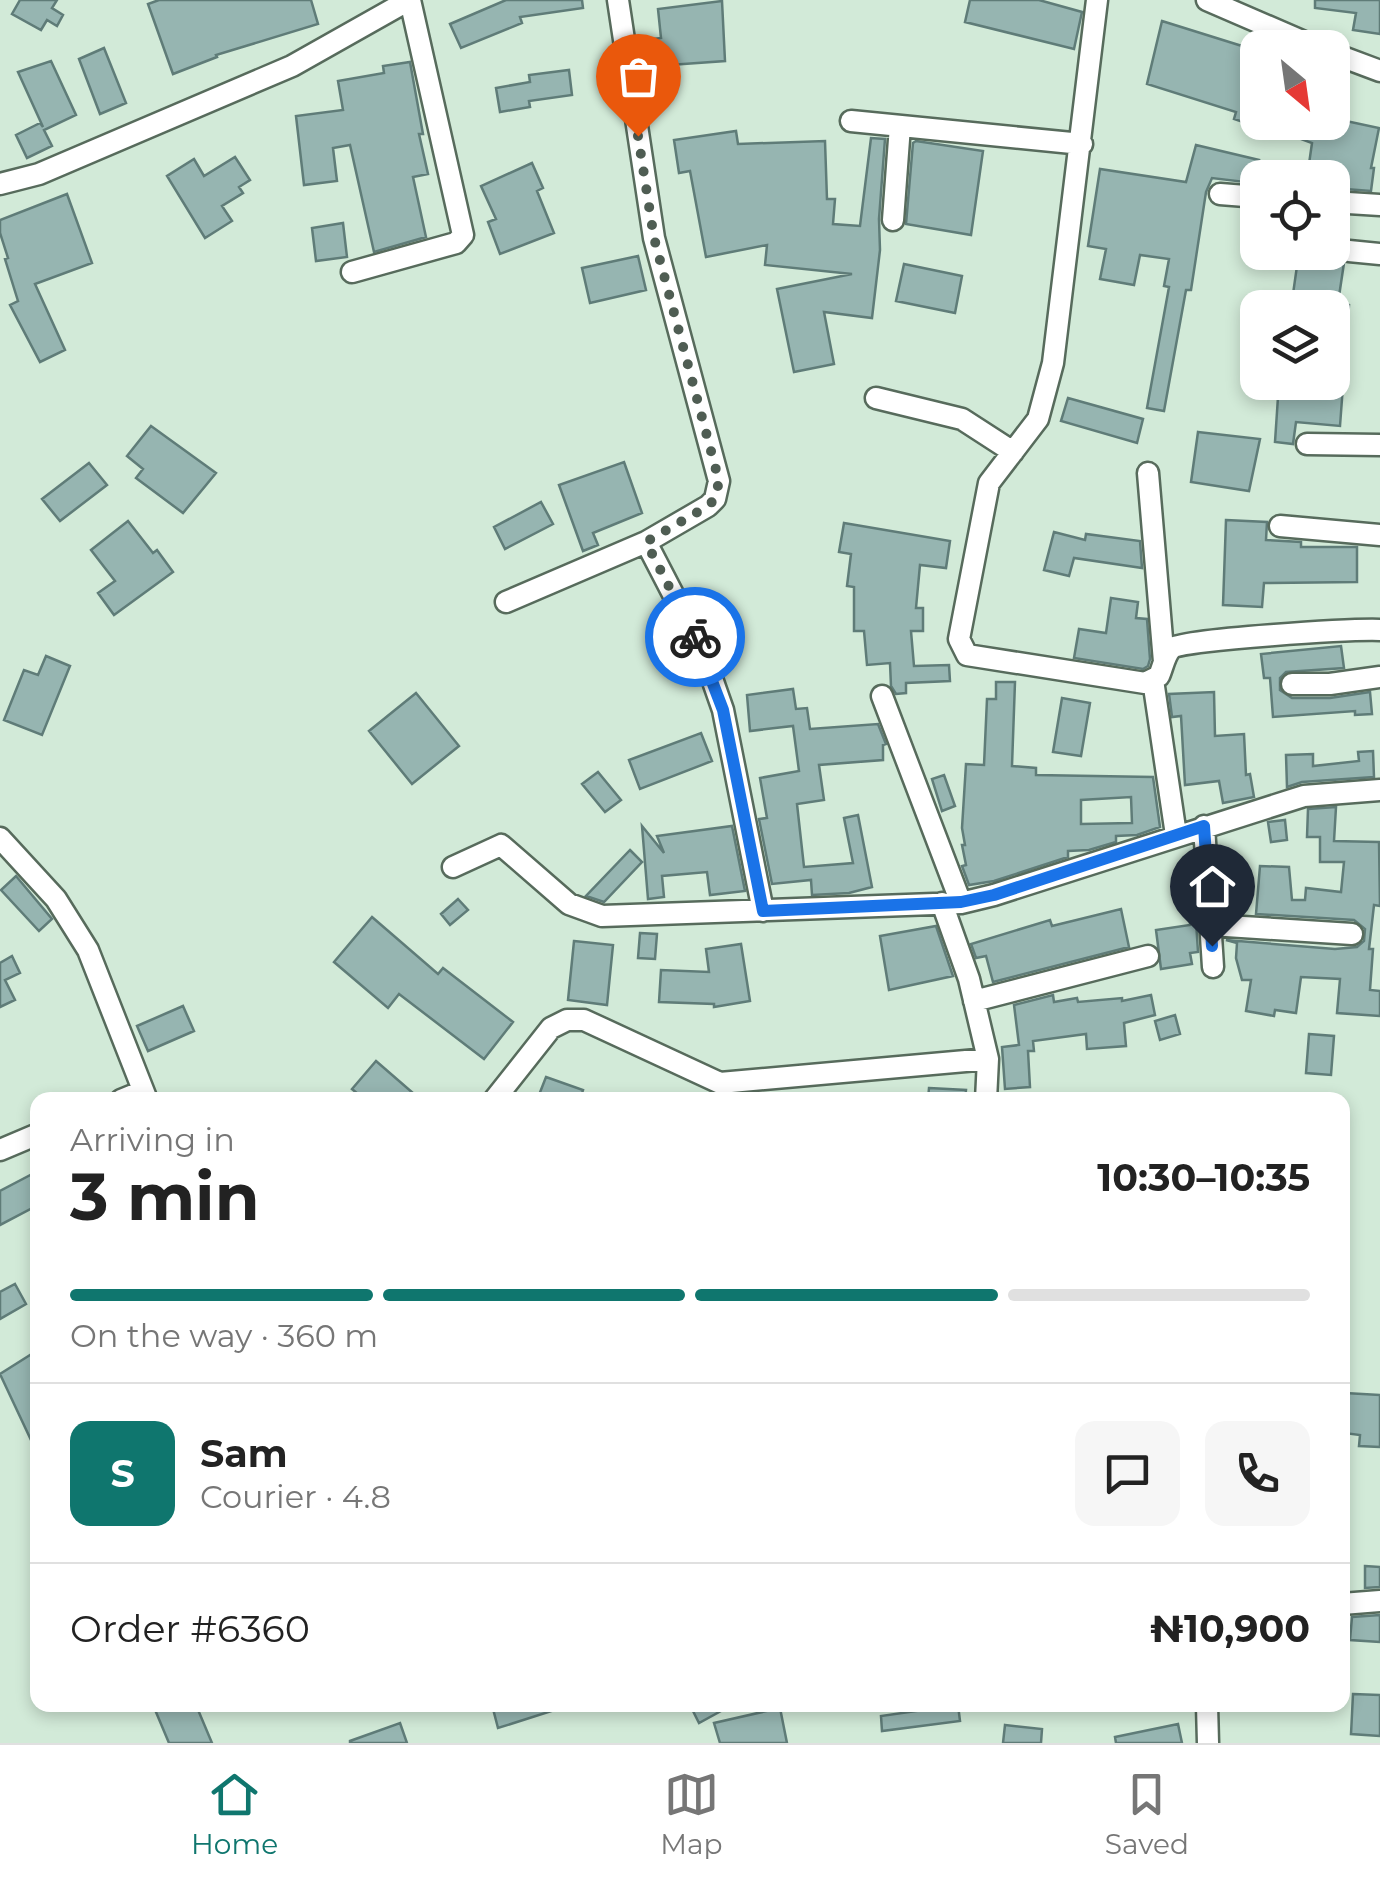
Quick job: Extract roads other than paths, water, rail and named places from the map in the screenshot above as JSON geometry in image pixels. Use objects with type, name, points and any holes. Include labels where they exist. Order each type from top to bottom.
[{"type":"street","points":[[0,184],[39,174],[292,66],[410,0],[463,235],[456,243],[352,272]]},
{"type":"street","points":[[506,602],[646,542],[708,506],[715,499],[719,481],[654,238],[618,0]]},
{"type":"street","points":[[1098,0],[1054,363],[1038,419],[988,483],[958,639],[961,648],[967,655],[1134,682],[1158,672],[1167,654],[1181,644],[1331,629],[1380,630]]},
{"type":"street","points":[[1207,0],[1276,30]]},
{"type":"street","points":[[1350,60],[1380,71]]},
{"type":"street","points":[[851,120],[1082,144]]},
{"type":"street","points":[[893,220],[900,126]]},
{"type":"street","points":[[1220,194],[1240,196]]},
{"type":"street","points":[[1350,203],[1380,205]]},
{"type":"street","points":[[1350,252],[1380,254]]},
{"type":"street","points":[[876,398],[962,419],[1013,452]]},
{"type":"street","points":[[1307,444],[1380,445]]},
{"type":"street","points":[[1148,473],[1158,672],[1176,835]]},
{"type":"street","points":[[1280,526],[1380,535]]},
{"type":"street","points":[[646,542],[702,650],[723,710],[763,911]]},
{"type":"street","points":[[1292,684],[1380,677]]},
{"type":"street","points":[[882,696],[952,903],[988,1059],[986,1092]]},
{"type":"street","points":[[453,866],[501,845],[569,904],[602,916],[952,903],[994,895],[1304,796],[1380,790]]},
{"type":"street","points":[[1204,826],[1213,967]]},
{"type":"street","points":[[0,838],[56,899],[88,950],[144,1092]]},
{"type":"street","points":[[1210,925],[1352,934]]},
{"type":"street","points":[[974,1002],[1148,956]]},
{"type":"street","points":[[500,1092],[551,1028],[567,1020],[584,1020],[720,1083],[988,1059]]},
{"type":"street","points":[[0,1150],[30,1137]]},
{"type":"street","points":[[1350,1603],[1380,1601]]},
{"type":"street","points":[[1207,1712],[1208,1743]]}]
